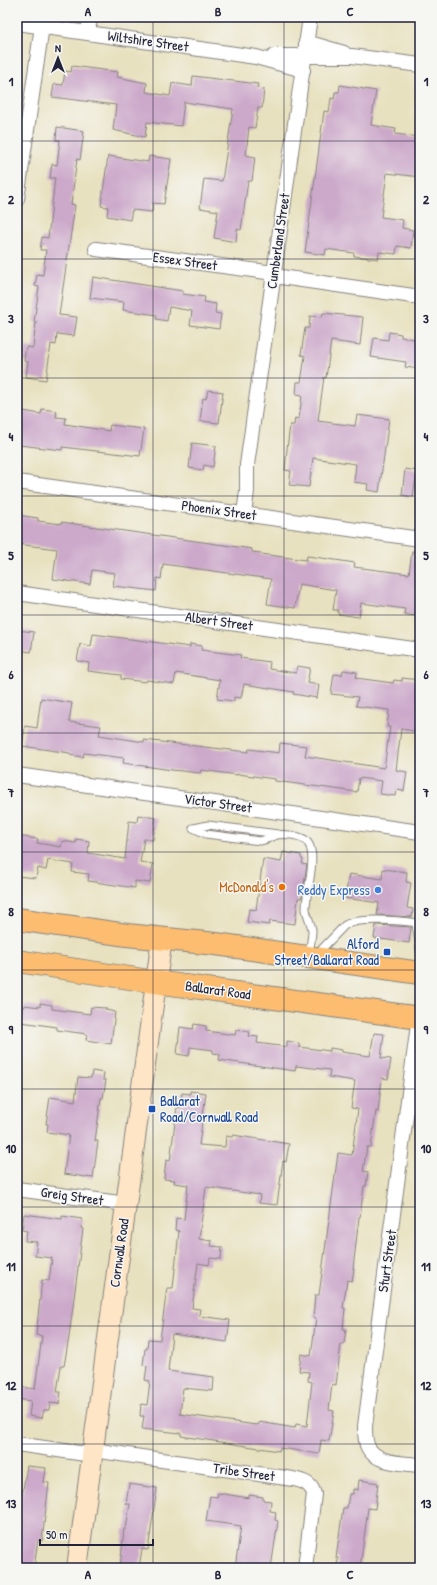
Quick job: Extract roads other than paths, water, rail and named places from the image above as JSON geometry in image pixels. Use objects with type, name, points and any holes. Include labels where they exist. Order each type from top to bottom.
[{"type":"highway","points":[[17,919],[127,935],[162,938],[420,973]]},
{"type":"highway","name":"Ballarat Road","points":[[17,960],[156,982],[419,1017]]},
{"type":"street","points":[[88,32],[90,17]]},
{"type":"street","name":"Cumberland Street","points":[[240,513],[247,491],[247,466],[310,17]]},
{"type":"street","name":"Wiltshire Street","points":[[17,23],[303,63],[352,56]]},
{"type":"street","points":[[17,199],[42,26]]},
{"type":"street","name":"Wiltshire Street","points":[[306,42],[327,47],[352,56],[420,65]]},
{"type":"street","name":"Essex Street","points":[[96,249],[420,297]]},
{"type":"street","name":"Phoenix Street","points":[[17,482],[420,539]]},
{"type":"street","name":"Albert Street","points":[[17,593],[420,650]]},
{"type":"street","name":"Victor Street","points":[[17,775],[420,832]]},
{"type":"street","name":"Cornwall Road","points":[[77,1568],[162,938]]},
{"type":"street","name":"Sturt Street","points":[[419,1017],[365,1426],[367,1447],[377,1457],[385,1460],[420,1465]]},
{"type":"street","name":"Greig Street","points":[[17,1189],[126,1204]]},
{"type":"street","name":"Tribe Street","points":[[17,1444],[293,1478],[303,1481],[310,1486],[314,1494],[305,1568]]},
{"type":"lane","points":[[194,828],[206,834],[260,841],[281,835],[300,837],[306,840],[309,845],[312,858],[306,910],[312,931],[311,958]]},
{"type":"lane","points":[[311,958],[349,923],[373,920],[418,923],[420,950]]},
{"type":"place","name":"McDonald's","points":[[282,887]]},
{"type":"place","name":"Reddy Express","points":[[378,890]]},
{"type":"place","name":"Alford Street/Ballarat Road","points":[[387,952]]},
{"type":"place","name":"Ballarat Road/Cornwall Road","points":[[152,1109]]}]
